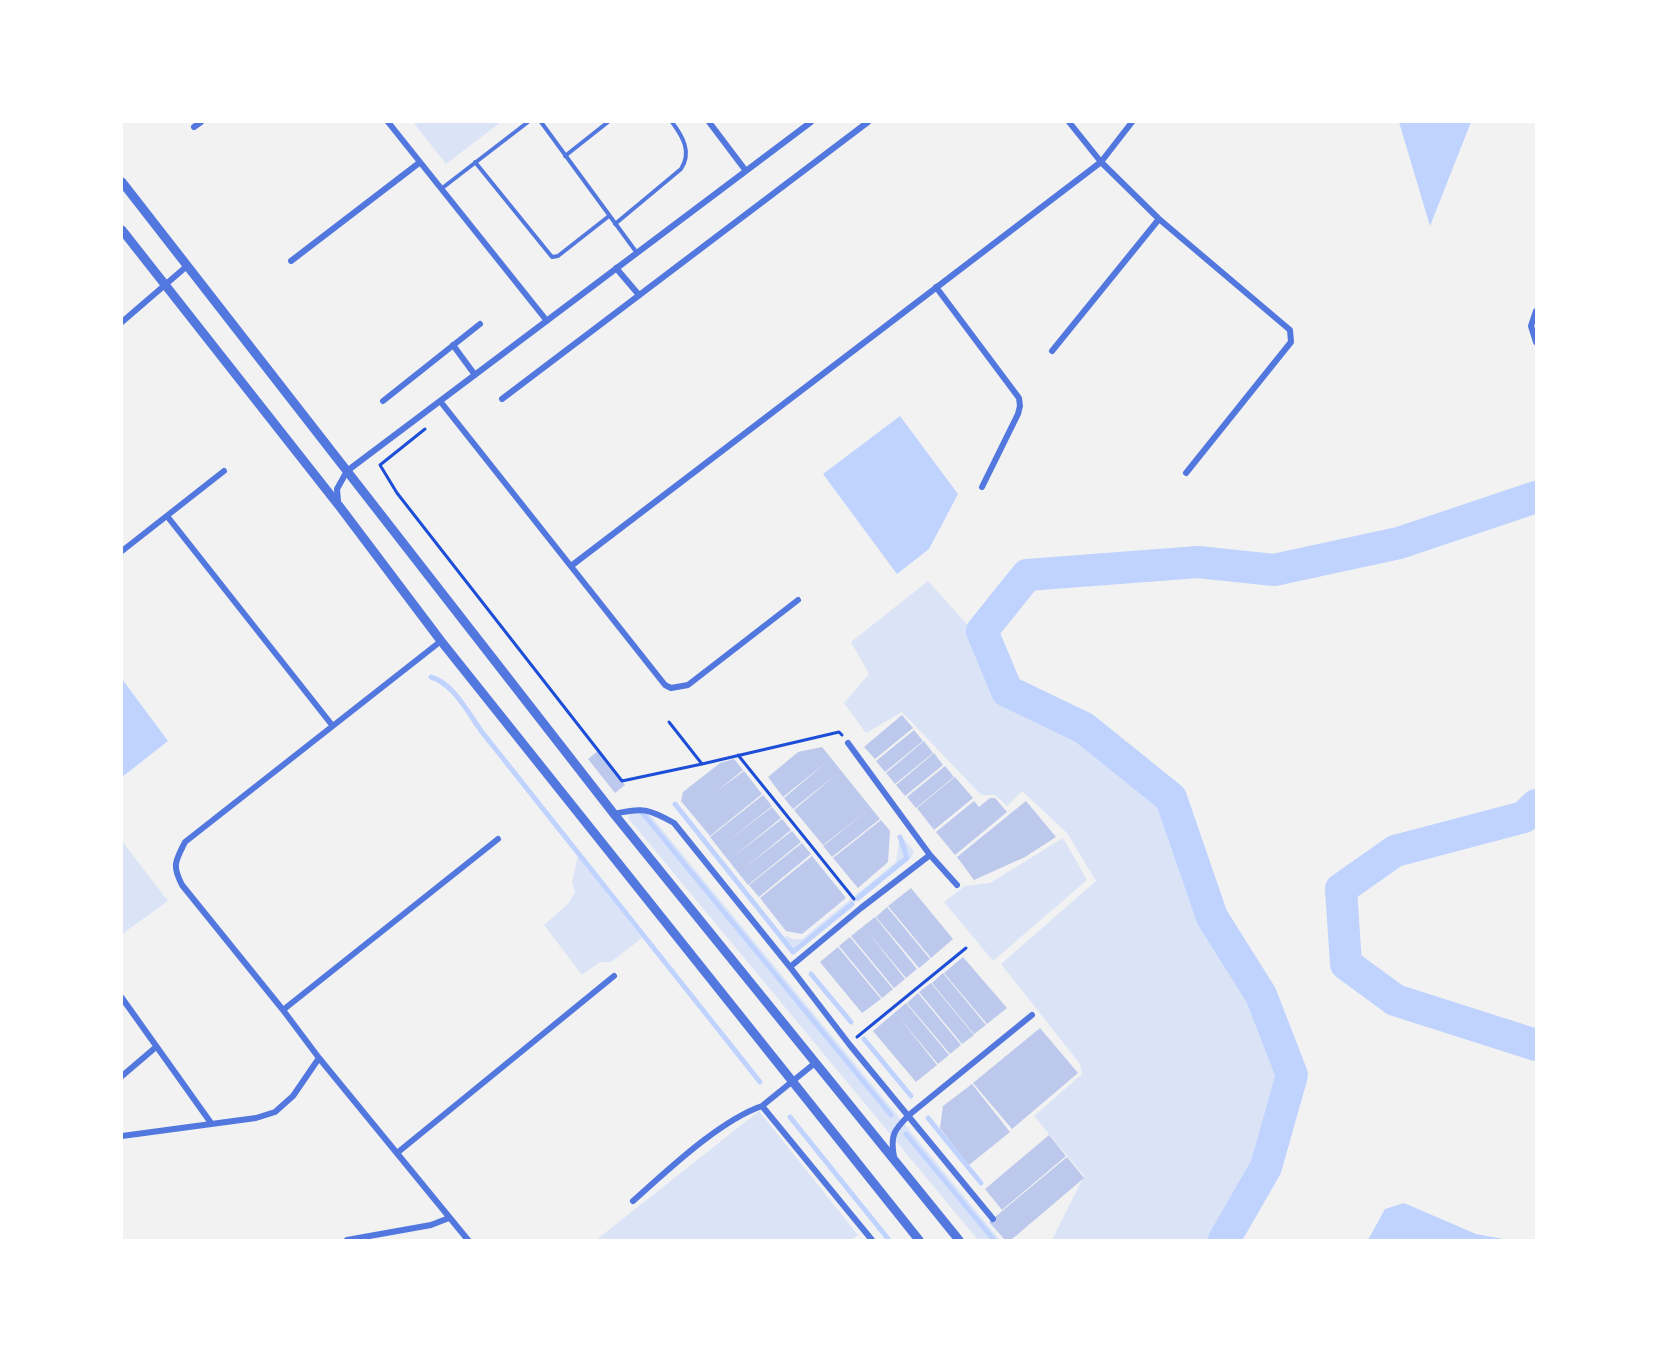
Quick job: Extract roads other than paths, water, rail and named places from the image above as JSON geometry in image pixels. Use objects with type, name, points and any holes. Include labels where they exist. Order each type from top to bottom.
[{"type":"street","points":[[194,127],[201,122]]},
{"type":"street","points":[[388,122],[547,321]]},
{"type":"street","points":[[709,122],[746,171]]},
{"type":"street","points":[[340,507],[337,489],[347,471],[811,122]]},
{"type":"street","points":[[502,399],[868,122]]},
{"type":"street","points":[[1069,122],[1101,162],[1159,219],[1290,330],[1291,342],[1186,473]]},
{"type":"street","points":[[571,566],[1101,162],[1132,122]]},
{"type":"street","points":[[291,261],[419,162]]},
{"type":"street","points":[[122,182],[614,814],[959,1240]]},
{"type":"street","points":[[1052,351],[1159,219]]},
{"type":"street","points":[[122,230],[340,507],[441,641],[919,1240]]},
{"type":"street","points":[[122,322],[187,266]]},
{"type":"street","points":[[616,268],[639,295]]},
{"type":"street","points":[[936,287],[1019,398],[1018,414],[982,487]]},
{"type":"street","points":[[1536,311],[1531,326],[1536,342]]},
{"type":"street","points":[[383,401],[480,324]]},
{"type":"street","points":[[453,345],[475,375]]},
{"type":"street","points":[[440,401],[665,685],[671,688],[688,685],[798,600]]},
{"type":"street","points":[[122,551],[225,471]]},
{"type":"street","points":[[167,516],[332,725]]},
{"type":"street","points":[[441,641],[185,842],[175,871],[182,885],[319,1058],[468,1240]]},
{"type":"street","points":[[848,743],[930,855],[957,885]]},
{"type":"street","points":[[614,814],[629,810],[648,810],[674,823],[849,1044],[993,1219]]},
{"type":"street","points":[[283,1011],[498,840]]},
{"type":"street","points":[[790,967],[930,855]]},
{"type":"street","points":[[397,1153],[614,976]]},
{"type":"street","points":[[122,998],[211,1123]]},
{"type":"street","points":[[895,1163],[892,1138],[895,1129],[909,1115],[1032,1015]]},
{"type":"street","points":[[122,1076],[156,1047]]},
{"type":"street","points":[[122,1136],[256,1118],[275,1112],[293,1096],[319,1058]]},
{"type":"street","points":[[633,1201],[730,1121],[762,1106],[815,1063]]},
{"type":"street","points":[[762,1106],[872,1240]]},
{"type":"street","points":[[347,1240],[431,1225],[449,1218]]},
{"type":"lane","points":[[441,190],[528,122]]},
{"type":"lane","points":[[541,122],[637,253]]},
{"type":"lane","points":[[565,156],[608,122]]},
{"type":"lane","points":[[615,224],[681,169],[686,161],[687,152],[682,135],[672,122]]},
{"type":"lane","points":[[475,162],[552,257],[558,256],[609,216]]},
{"type":"water","points":[[1399,122],[1471,122],[1430,226]]},
{"type":"water","points":[[900,416],[958,494],[929,549],[897,574],[823,474]]},
{"type":"water","points":[[122,679],[168,741],[122,777]]},
{"type":"water","points":[[1404,1203],[1476,1234],[1509,1240],[1368,1240],[1385,1209]]},
{"type":"waterway","points":[[1224,1240],[1266,1167],[1292,1075],[1261,995],[1212,917],[1171,798],[1084,728],[1007,691],[982,631],[1027,575],[1198,562],[1274,570],[1399,543],[1536,497]]},
{"type":"waterway","points":[[431,677],[454,692],[482,732],[760,1082]]},
{"type":"waterway","points":[[675,804],[793,952],[852,904]]},
{"type":"waterway","points":[[1536,805],[1524,817],[1395,851],[1341,889],[1346,964],[1395,1000],[1536,1045]]},
{"type":"waterway","points":[[640,810],[891,1115]]},
{"type":"waterway","points":[[858,898],[907,858],[900,837]]},
{"type":"waterway","points":[[811,974],[851,1022]]},
{"type":"waterway","points":[[864,1039],[911,1096]]},
{"type":"waterway","points":[[790,1117],[889,1240]]},
{"type":"waterway","points":[[928,1118],[981,1183]]},
{"type":"waterway","points":[[906,1134],[994,1240]]}]
